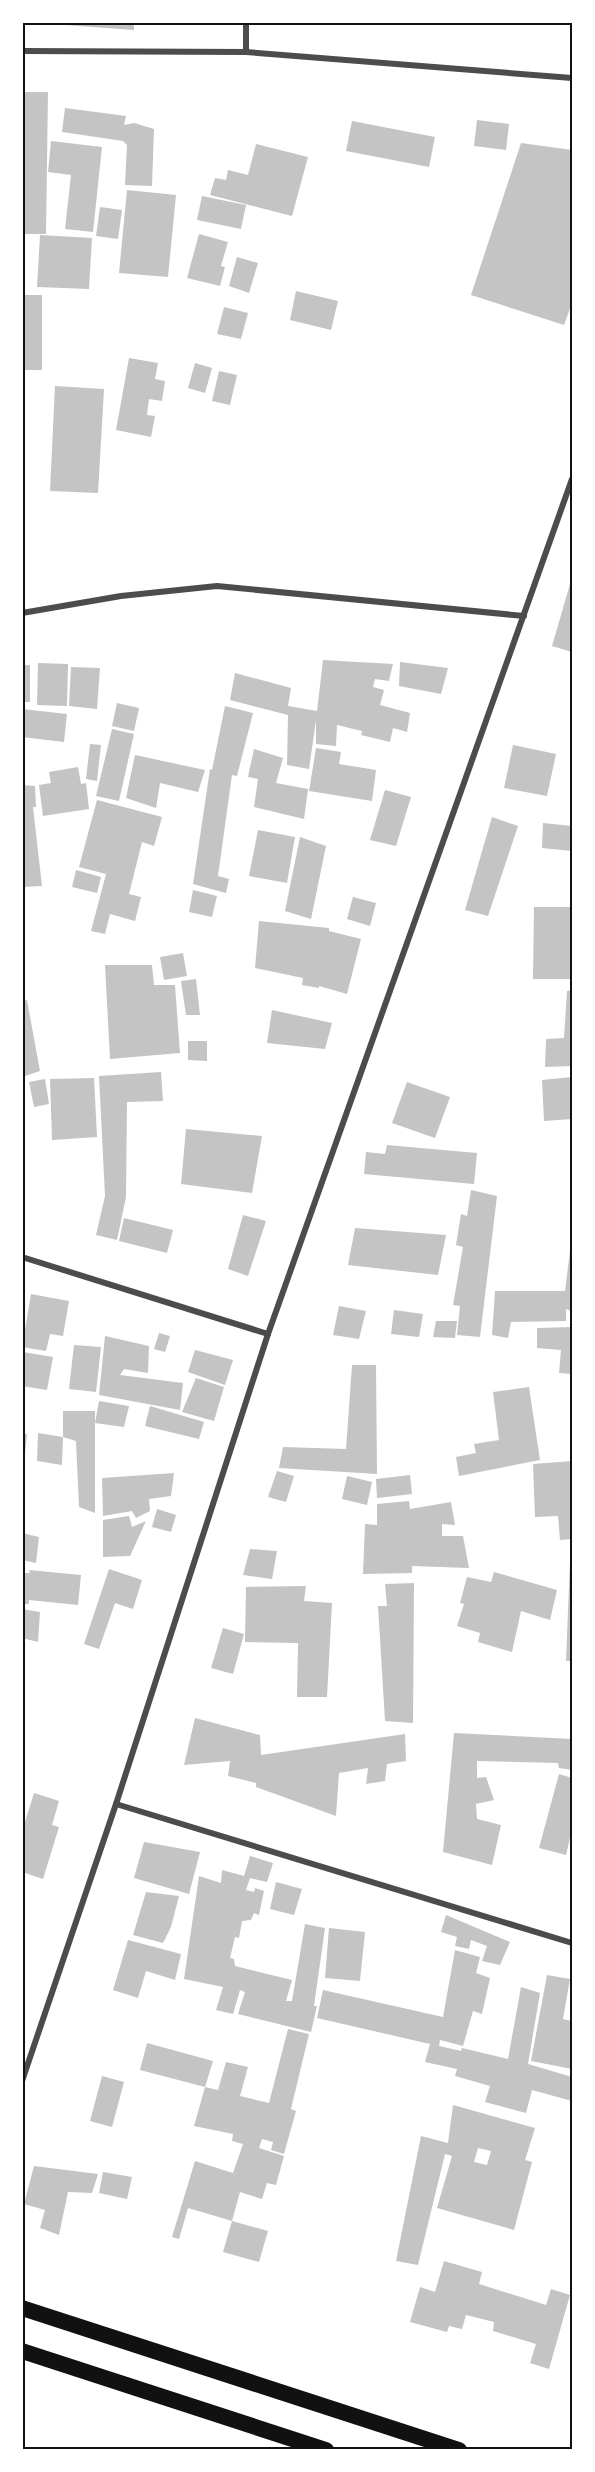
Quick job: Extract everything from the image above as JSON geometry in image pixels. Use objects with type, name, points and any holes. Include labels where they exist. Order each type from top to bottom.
[{"type":"highway","points":[[22,2308],[459,2450]]},
{"type":"highway","points":[[22,2351],[326,2450]]},
{"type":"street","points":[[246,22],[246,52]]},
{"type":"street","points":[[22,51],[246,52],[573,78]]},
{"type":"street","points":[[22,2081],[116,1804],[267,1334],[570,493],[573,479]]},
{"type":"street","points":[[22,613],[121,596],[217,586],[524,616]]},
{"type":"street","points":[[22,1257],[267,1334]]},
{"type":"street","points":[[116,1804],[572,1941]]},
{"type":"building","points":[[24,22],[134,22],[134,30]]},
{"type":"building","points":[[22,92],[48,92],[46,234],[22,234]]},
{"type":"building","points":[[65,108],[126,116],[124,125],[134,123],[154,129],[152,186],[125,185],[127,145],[123,141],[62,132]]},
{"type":"building","points":[[477,120],[509,124],[506,150],[474,146]]},
{"type":"building","points":[[352,121],[435,137],[429,167],[346,151]]},
{"type":"building","points":[[51,141],[102,147],[93,232],[65,229],[71,175],[48,172]]},
{"type":"building","points":[[521,143],[572,150],[572,303],[564,325],[471,295]]},
{"type":"building","points":[[256,144],[308,157],[292,216],[210,195],[215,178],[226,180],[228,170],[248,175]]},
{"type":"building","points":[[127,190],[176,195],[168,277],[119,273]]},
{"type":"building","points":[[202,196],[246,205],[241,229],[197,220]]},
{"type":"building","points":[[100,207],[122,210],[118,239],[96,236]]},
{"type":"building","points":[[199,234],[228,242],[221,266],[225,267],[220,286],[187,278]]},
{"type":"building","points":[[40,235],[92,238],[89,289],[37,287]]},
{"type":"building","points":[[237,257],[258,263],[249,293],[229,286]]},
{"type":"building","points":[[296,291],[338,301],[331,330],[290,320]]},
{"type":"building","points":[[22,295],[42,295],[42,370],[22,370]]},
{"type":"building","points":[[224,307],[248,313],[241,339],[217,334]]},
{"type":"building","points":[[129,358],[158,363],[155,379],[165,381],[162,401],[149,399],[147,415],[155,416],[151,437],[116,430]]},
{"type":"building","points":[[195,363],[212,368],[205,393],[188,388]]},
{"type":"building","points":[[219,371],[237,375],[230,405],[212,401]]},
{"type":"building","points":[[55,386],[104,389],[98,493],[50,491]]},
{"type":"building","points":[[572,577],[572,652],[552,646]]},
{"type":"building","points":[[323,660],[393,664],[389,681],[375,679],[373,687],[384,690],[380,705],[410,713],[407,732],[393,728],[390,742],[361,735],[362,731],[337,725],[336,746],[316,744],[316,720],[309,769],[287,765],[288,715],[230,700],[235,673],[291,688],[288,706],[317,711]]},
{"type":"building","points":[[400,662],[448,668],[441,694],[399,686]]},
{"type":"building","points":[[38,663],[68,664],[67,706],[37,705]]},
{"type":"building","points":[[22,665],[30,665],[30,702],[22,702]]},
{"type":"building","points":[[71,667],[100,668],[97,709],[69,706]]},
{"type":"building","points":[[117,703],[139,708],[134,731],[112,726]]},
{"type":"building","points":[[225,706],[253,713],[237,776],[232,775],[218,876],[229,879],[226,893],[193,884],[210,769],[212,770]]},
{"type":"building","points":[[22,709],[67,714],[64,742],[22,737]]},
{"type":"building","points":[[112,729],[134,734],[119,801],[96,796]]},
{"type":"building","points":[[90,744],[101,745],[97,781],[86,779]]},
{"type":"building","points":[[513,745],[556,754],[547,796],[504,788]]},
{"type":"building","points":[[316,748],[341,752],[339,764],[376,770],[372,801],[309,791]]},
{"type":"building","points":[[254,749],[283,758],[276,783],[308,789],[304,819],[254,807],[258,779],[248,777]]},
{"type":"building","points":[[135,755],[205,770],[198,792],[160,783],[156,808],[126,798]]},
{"type":"building","points":[[78,767],[81,784],[86,783],[89,809],[43,816],[39,785],[51,783],[49,772]]},
{"type":"building","points":[[22,785],[35,786],[36,807],[33,807],[42,886],[22,887]]},
{"type":"building","points":[[385,790],[411,797],[396,846],[370,840]]},
{"type":"building","points":[[97,800],[162,817],[154,846],[142,842],[129,894],[141,897],[135,921],[110,914],[105,934],[91,931],[106,874],[79,867]]},
{"type":"building","points":[[492,817],[518,826],[488,916],[465,910]]},
{"type":"building","points":[[543,823],[572,826],[572,851],[542,848]]},
{"type":"building","points":[[258,830],[295,837],[287,883],[249,876]]},
{"type":"building","points":[[300,837],[326,846],[311,919],[285,911]]},
{"type":"building","points":[[76,870],[101,877],[97,893],[72,887]]},
{"type":"building","points":[[193,890],[217,896],[212,917],[189,912]]},
{"type":"building","points":[[353,897],[376,903],[370,926],[347,919]]},
{"type":"building","points":[[534,907],[572,907],[572,979],[533,979]]},
{"type":"building","points":[[259,921],[329,928],[329,931],[361,939],[347,994],[319,986],[319,988],[302,985],[303,978],[255,968]]},
{"type":"building","points":[[183,953],[187,976],[164,980],[160,957]]},
{"type":"building","points":[[105,965],[152,965],[154,985],[175,985],[180,1053],[110,1059]]},
{"type":"building","points":[[196,979],[200,1015],[186,1015],[181,981]]},
{"type":"building","points":[[572,990],[572,1066],[545,1067],[546,1039],[564,1038],[567,991]]},
{"type":"building","points":[[27,1000],[40,1071],[22,1077],[22,1001]]},
{"type":"building","points":[[272,1010],[332,1023],[325,1049],[267,1043]]},
{"type":"building","points":[[188,1041],[207,1041],[207,1061],[188,1060]]},
{"type":"building","points":[[161,1072],[163,1101],[127,1102],[126,1197],[117,1240],[96,1235],[105,1196],[99,1076]]},
{"type":"building","points":[[572,1077],[572,1119],[544,1121],[542,1080]]},
{"type":"building","points":[[94,1078],[97,1137],[52,1140],[50,1079]]},
{"type":"building","points":[[45,1079],[49,1104],[34,1107],[29,1082]]},
{"type":"building","points":[[407,1082],[450,1097],[435,1138],[392,1123]]},
{"type":"building","points":[[186,1129],[262,1136],[252,1193],[181,1184]]},
{"type":"building","points":[[387,1145],[477,1153],[474,1184],[364,1174],[366,1152],[385,1154]]},
{"type":"building","points":[[471,1190],[497,1196],[480,1337],[457,1335],[460,1306],[453,1305],[463,1247],[456,1245],[461,1214],[467,1216]]},
{"type":"building","points":[[243,1215],[266,1221],[248,1276],[228,1269]]},
{"type":"building","points":[[124,1218],[173,1230],[167,1253],[119,1241]]},
{"type":"building","points":[[355,1228],[446,1235],[438,1275],[348,1265]]},
{"type":"building","points":[[571,1243],[572,1311],[566,1309],[566,1321],[511,1322],[508,1338],[492,1335],[495,1291],[565,1291]]},
{"type":"building","points":[[31,1294],[69,1301],[63,1336],[50,1334],[46,1351],[22,1347]]},
{"type":"building","points":[[339,1306],[366,1311],[359,1339],[333,1335]]},
{"type":"building","points":[[394,1310],[423,1314],[419,1337],[391,1334]]},
{"type":"building","points":[[436,1321],[457,1321],[455,1338],[433,1337]]},
{"type":"building","points":[[572,1327],[572,1374],[559,1373],[561,1350],[537,1348],[537,1328]]},
{"type":"building","points":[[159,1333],[170,1336],[165,1352],[154,1349]]},
{"type":"building","points":[[105,1336],[149,1346],[148,1373],[124,1369],[120,1375],[183,1383],[180,1410],[99,1395]]},
{"type":"building","points":[[74,1345],[101,1347],[96,1392],[69,1389]]},
{"type":"building","points":[[195,1350],[233,1360],[225,1385],[188,1372]]},
{"type":"building","points":[[23,1352],[53,1357],[47,1390],[22,1386]]},
{"type":"building","points":[[352,1365],[376,1365],[377,1474],[279,1468],[283,1447],[346,1449]]},
{"type":"building","points":[[196,1378],[224,1387],[214,1421],[182,1412]]},
{"type":"building","points":[[529,1387],[540,1460],[459,1476],[456,1457],[476,1453],[474,1444],[499,1440],[493,1392]]},
{"type":"building","points":[[99,1401],[129,1406],[124,1427],[95,1423]]},
{"type":"building","points":[[150,1406],[204,1422],[199,1439],[145,1426]]},
{"type":"building","points":[[63,1411],[95,1411],[95,1513],[79,1507],[76,1441],[63,1437]]},
{"type":"building","points":[[38,1433],[63,1437],[62,1465],[37,1461]]},
{"type":"building","points":[[22,1434],[27,1434],[24,1464],[22,1464]]},
{"type":"building","points":[[572,1461],[572,1539],[560,1540],[558,1516],[535,1517],[533,1464]]},
{"type":"building","points":[[277,1471],[294,1476],[286,1502],[268,1497]]},
{"type":"building","points":[[174,1473],[171,1496],[149,1499],[150,1511],[136,1518],[132,1511],[103,1516],[102,1478]]},
{"type":"building","points":[[410,1475],[412,1494],[377,1498],[376,1479]]},
{"type":"building","points":[[347,1476],[372,1482],[367,1505],[342,1499]]},
{"type":"building","points":[[409,1501],[410,1509],[451,1502],[455,1525],[442,1524],[442,1536],[463,1536],[469,1568],[412,1566],[412,1573],[363,1574],[365,1524],[377,1525],[377,1504]]},
{"type":"building","points":[[157,1509],[176,1515],[171,1532],[152,1527]]},
{"type":"building","points":[[129,1516],[132,1527],[146,1521],[130,1556],[103,1557],[103,1520]]},
{"type":"building","points":[[22,1533],[39,1537],[36,1563],[22,1560]]},
{"type":"building","points":[[250,1549],[277,1551],[272,1579],[243,1575]]},
{"type":"building","points":[[570,1560],[572,1561],[572,1661],[566,1661]]},
{"type":"building","points":[[109,1569],[142,1580],[133,1609],[115,1603],[99,1649],[84,1644]]},
{"type":"building","points":[[29,1570],[81,1575],[78,1605],[29,1600],[29,1604],[22,1604],[22,1573],[30,1573]]},
{"type":"building","points":[[494,1572],[557,1590],[550,1620],[521,1611],[512,1652],[478,1642],[480,1633],[457,1626],[464,1604],[460,1603],[467,1577],[491,1582]]},
{"type":"building","points":[[414,1583],[413,1723],[385,1721],[378,1606],[387,1606],[385,1584]]},
{"type":"building","points":[[306,1586],[304,1601],[332,1603],[327,1697],[297,1697],[298,1643],[245,1642],[246,1587]]},
{"type":"building","points":[[22,1609],[40,1612],[38,1642],[22,1638]]},
{"type":"building","points":[[223,1628],[244,1634],[233,1674],[211,1668]]},
{"type":"building","points":[[195,1718],[260,1735],[261,1755],[405,1734],[406,1761],[387,1764],[385,1781],[366,1784],[368,1768],[339,1773],[336,1816],[256,1787],[256,1783],[228,1776],[230,1761],[184,1765]]},
{"type":"building","points":[[454,1733],[572,1739],[572,1770],[559,1768],[558,1763],[477,1761],[477,1778],[486,1777],[494,1800],[476,1804],[477,1819],[501,1825],[492,1865],[443,1852]]},
{"type":"building","points":[[559,1774],[572,1778],[572,1829],[566,1855],[539,1848]]},
{"type":"building","points":[[34,1793],[59,1801],[52,1825],[59,1827],[43,1879],[22,1872],[22,1821],[25,1822]]},
{"type":"building","points":[[144,1842],[200,1852],[189,1894],[134,1878]]},
{"type":"building","points":[[250,1856],[273,1863],[267,1882],[250,1878],[246,1890],[254,1892],[255,1888],[264,1891],[259,1915],[254,1913],[251,1920],[242,1921],[239,1938],[235,1937],[230,1958],[234,1959],[235,1966],[292,1980],[286,2001],[292,2001],[305,1924],[325,1928],[314,2006],[317,2006],[311,2032],[238,2014],[245,1992],[240,1990],[233,2014],[216,2010],[223,1987],[184,1979],[199,1876],[221,1883],[222,1870],[244,1876]]},
{"type":"building","points":[[276,1882],[302,1889],[294,1915],[270,1909]]},
{"type":"building","points":[[146,1892],[179,1896],[171,1927],[163,1943],[133,1935]]},
{"type":"building","points":[[446,1915],[510,1942],[500,1965],[482,1961],[487,1946],[471,1940],[469,1949],[455,1946],[457,1937],[441,1932]]},
{"type":"building","points":[[329,1928],[365,1932],[360,1981],[325,1978]]},
{"type":"building","points":[[128,1940],[181,1954],[175,1980],[146,1971],[138,1998],[113,1990]]},
{"type":"building","points":[[455,1950],[480,1957],[476,1973],[490,1978],[482,2014],[473,2011],[463,2046],[440,2040],[439,2046],[461,2051],[462,2048],[508,2059],[521,1987],[540,1993],[528,2064],[572,2077],[572,2101],[532,2090],[526,2113],[485,2102],[490,2086],[455,2076],[457,2069],[425,2062],[430,2044],[317,2018],[323,1990],[443,2017]]},
{"type":"building","points":[[547,1975],[570,1979],[563,2019],[572,2021],[572,2069],[531,2061]]},
{"type":"building","points":[[288,2029],[309,2034],[291,2109],[296,2111],[284,2154],[271,2150],[273,2142],[262,2139],[259,2148],[284,2156],[276,2185],[267,2183],[262,2199],[240,2192],[232,2221],[188,2208],[179,2239],[172,2237],[195,2161],[233,2173],[243,2144],[232,2141],[233,2134],[194,2126],[205,2087],[218,2090],[226,2062],[248,2067],[240,2096],[269,2103]]},
{"type":"building","points":[[147,2043],[213,2061],[205,2087],[140,2070]]},
{"type":"building","points":[[102,2076],[124,2082],[112,2127],[90,2121]]},
{"type":"building","points":[[453,2105],[535,2128],[525,2160],[532,2162],[514,2230],[437,2208],[452,2156],[445,2154],[418,2265],[396,2261],[421,2136],[448,2143]],"holes":[[[478,2148],[491,2151],[487,2165],[474,2162]]]},
{"type":"building","points":[[34,2166],[98,2174],[92,2193],[68,2192],[59,2235],[40,2228],[45,2210],[24,2204]]},
{"type":"building","points":[[103,2172],[132,2177],[127,2199],[99,2193]]},
{"type":"building","points":[[232,2221],[268,2231],[259,2262],[223,2252]]},
{"type":"building","points":[[444,2261],[482,2272],[479,2284],[546,2305],[551,2289],[570,2295],[549,2369],[530,2363],[536,2344],[493,2331],[494,2322],[466,2315],[462,2329],[449,2326],[447,2332],[410,2322],[420,2287],[435,2292]]}]
